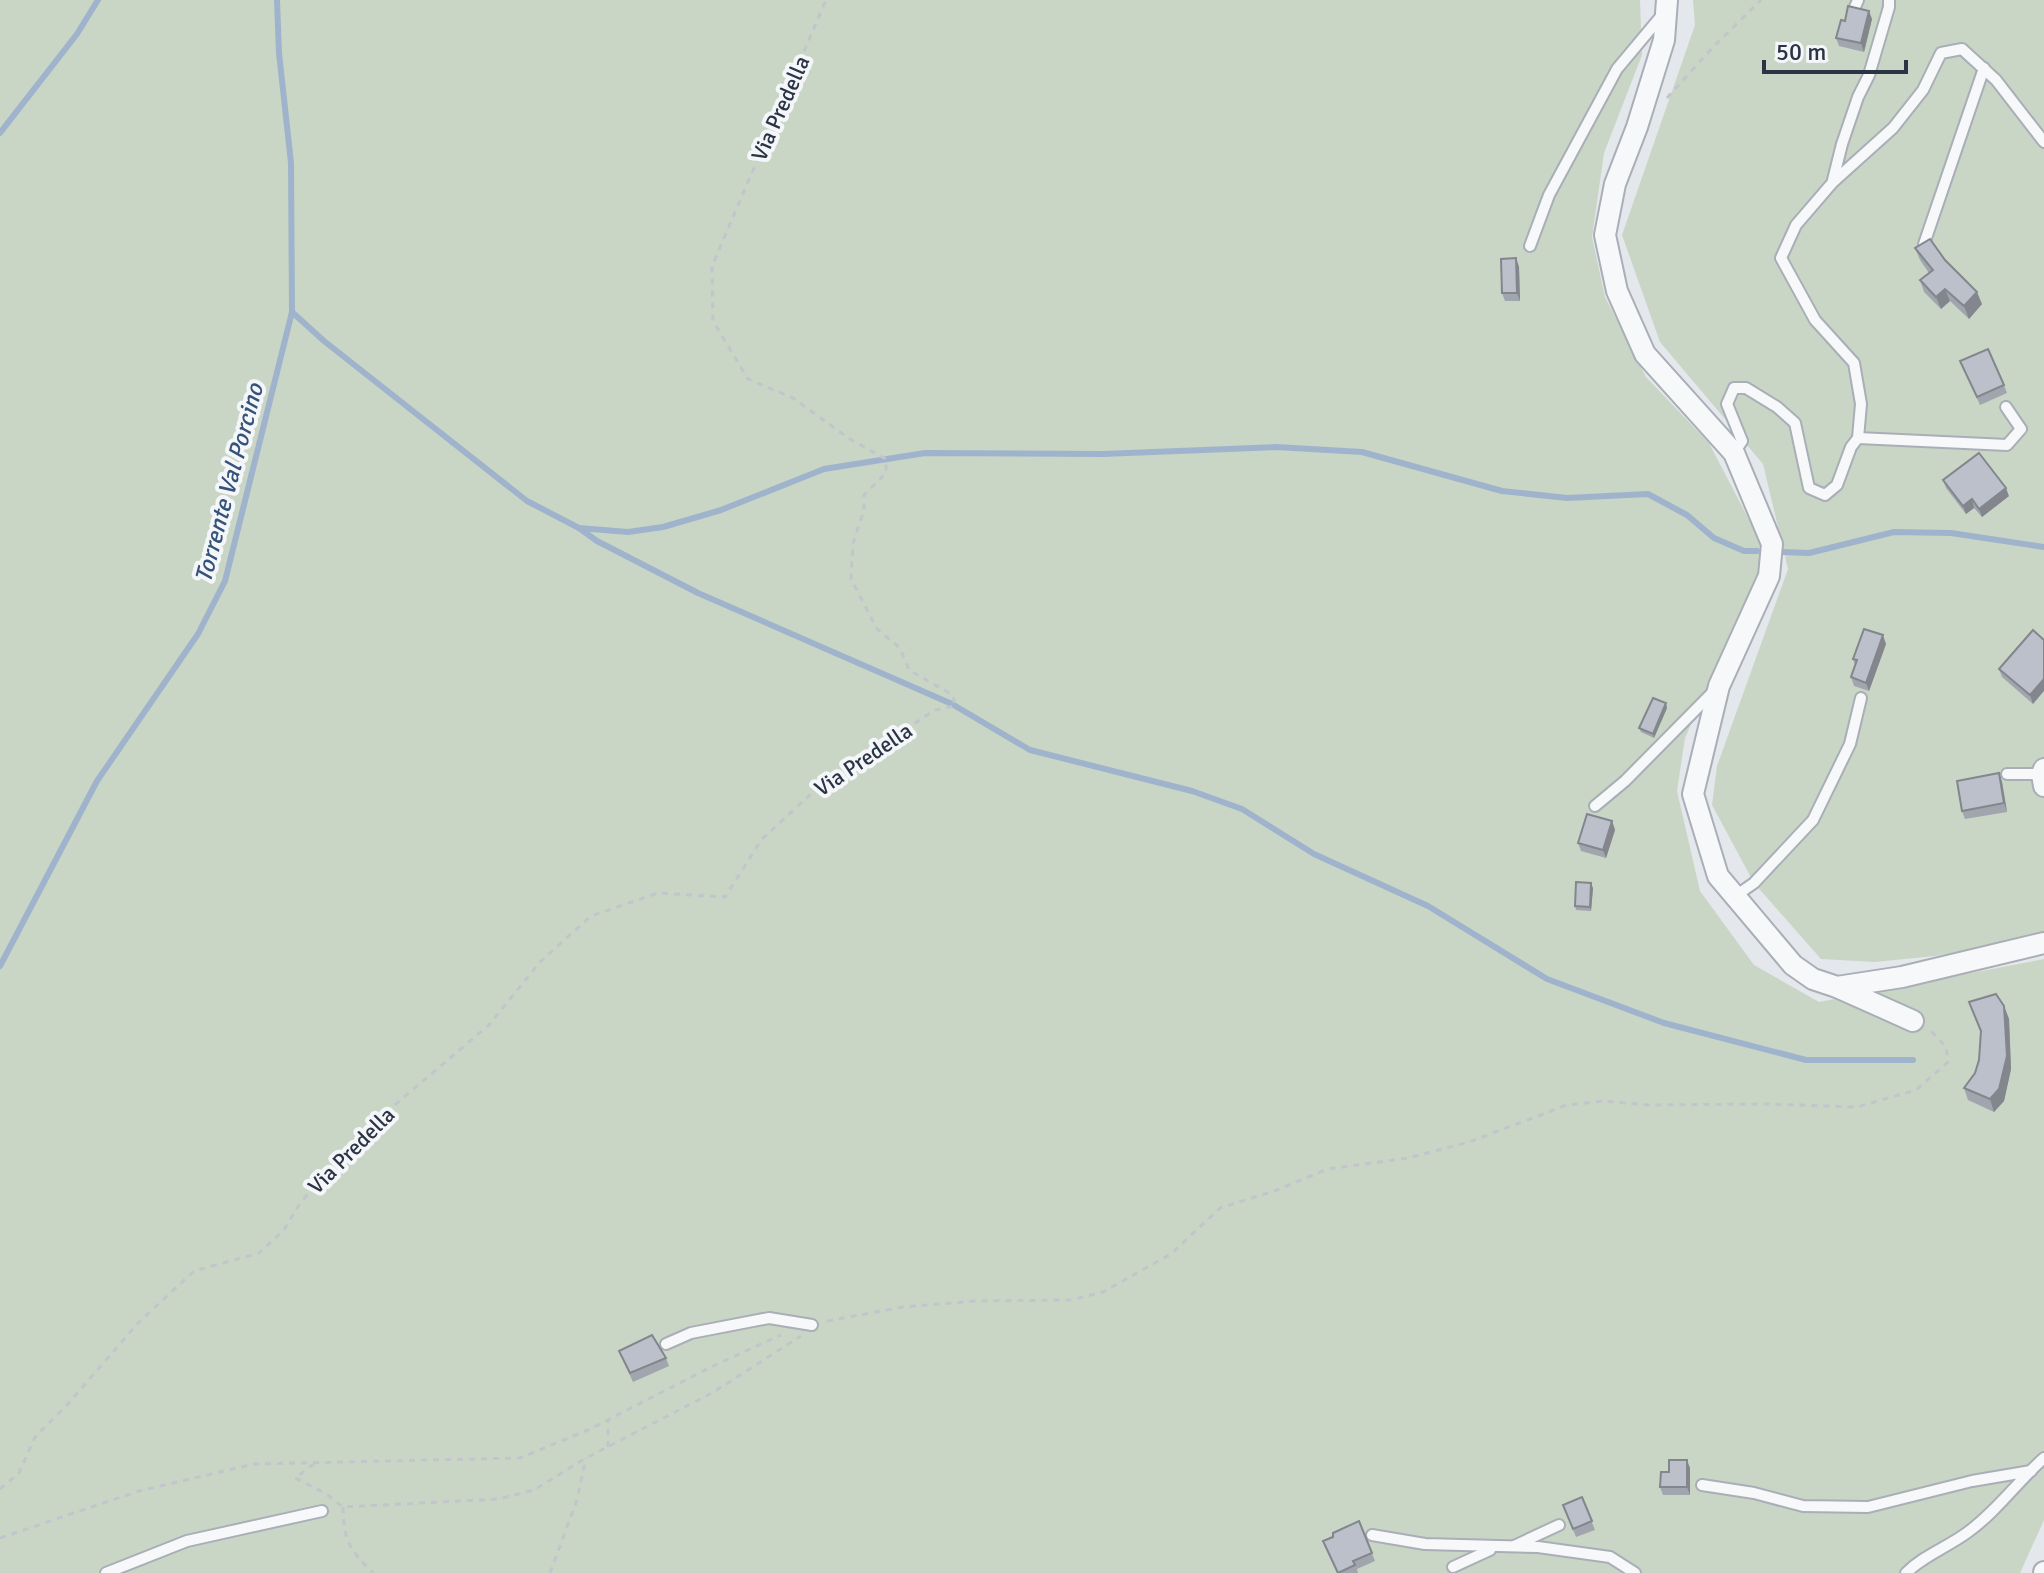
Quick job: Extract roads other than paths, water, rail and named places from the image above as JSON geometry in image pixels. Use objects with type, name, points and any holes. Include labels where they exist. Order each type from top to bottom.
[{"type":"street","points":[[1667,5],[1664,40],[1637,127],[1615,184],[1605,235],[1617,291],[1645,354],[1734,453],[1772,544],[1769,576],[1719,686],[1693,794],[1718,876],[1793,965],[1813,979],[1913,1021]]},
{"type":"street","points":[[1837,987],[1902,977],[2044,943]]},
{"type":"lane","points":[[1833,182],[1854,109],[1869,75],[1889,0]]},
{"type":"lane","points":[[1530,246],[1549,195],[1617,69],[1667,5]]},
{"type":"lane","points":[[1734,453],[1742,441],[1727,404],[1734,388],[1746,388],[1777,407],[1795,423],[1809,488],[1825,495],[1837,485],[1851,447],[1858,438],[1861,404],[1854,363],[1815,320],[1781,258],[1796,225],[1833,182],[1893,128],[1923,90],[1941,53],[1962,49],[1984,68],[2044,142]]},
{"type":"lane","points":[[1924,244],[1984,68]]},
{"type":"lane","points":[[1858,438],[2007,445],[2021,429],[2006,407]]},
{"type":"lane","points":[[1595,806],[1625,781],[1719,686]]},
{"type":"lane","points":[[1734,897],[1754,883],[1813,820],[1850,744],[1861,698]]},
{"type":"lane","points":[[2007,774],[2043,776]]},
{"type":"lane","points":[[666,1344],[691,1333],[769,1318],[812,1325]]},
{"type":"lane","points":[[1906,1573],[1917,1562],[1968,1532],[2044,1458]]},
{"type":"lane","points":[[1702,1485],[1754,1493],[1803,1506],[1868,1507],[1972,1481],[2031,1471]]},
{"type":"lane","points":[[106,1573],[187,1541],[322,1511]]},
{"type":"lane","points":[[1512,1547],[1559,1525]]},
{"type":"lane","points":[[1372,1535],[1425,1544],[1538,1547],[1610,1557],[1635,1573]]},
{"type":"lane","points":[[1453,1567],[1496,1548]]},
{"type":"waterway","points":[[0,133],[77,34],[98,0]]},
{"type":"waterway","name":"Torrente Val Porcino","points":[[0,966],[97,781],[198,634],[225,581],[292,312],[291,163],[279,53],[277,0]]},
{"type":"waterway","points":[[292,312],[324,341],[527,501],[698,593],[952,704],[1030,750],[1192,791],[1242,809],[1314,854],[1428,906],[1547,979],[1664,1023],[1806,1060],[1913,1060]]},
{"type":"waterway","points":[[579,528],[628,532],[663,527],[721,510],[824,469],[925,453],[1103,454],[1276,447],[1362,452],[1502,491],[1567,498],[1648,494],[1687,515],[1714,538],[1744,551],[1757,551]]},
{"type":"waterway","points":[[1783,552],[1809,553],[1894,532],[1951,533],[2044,547]]}]
